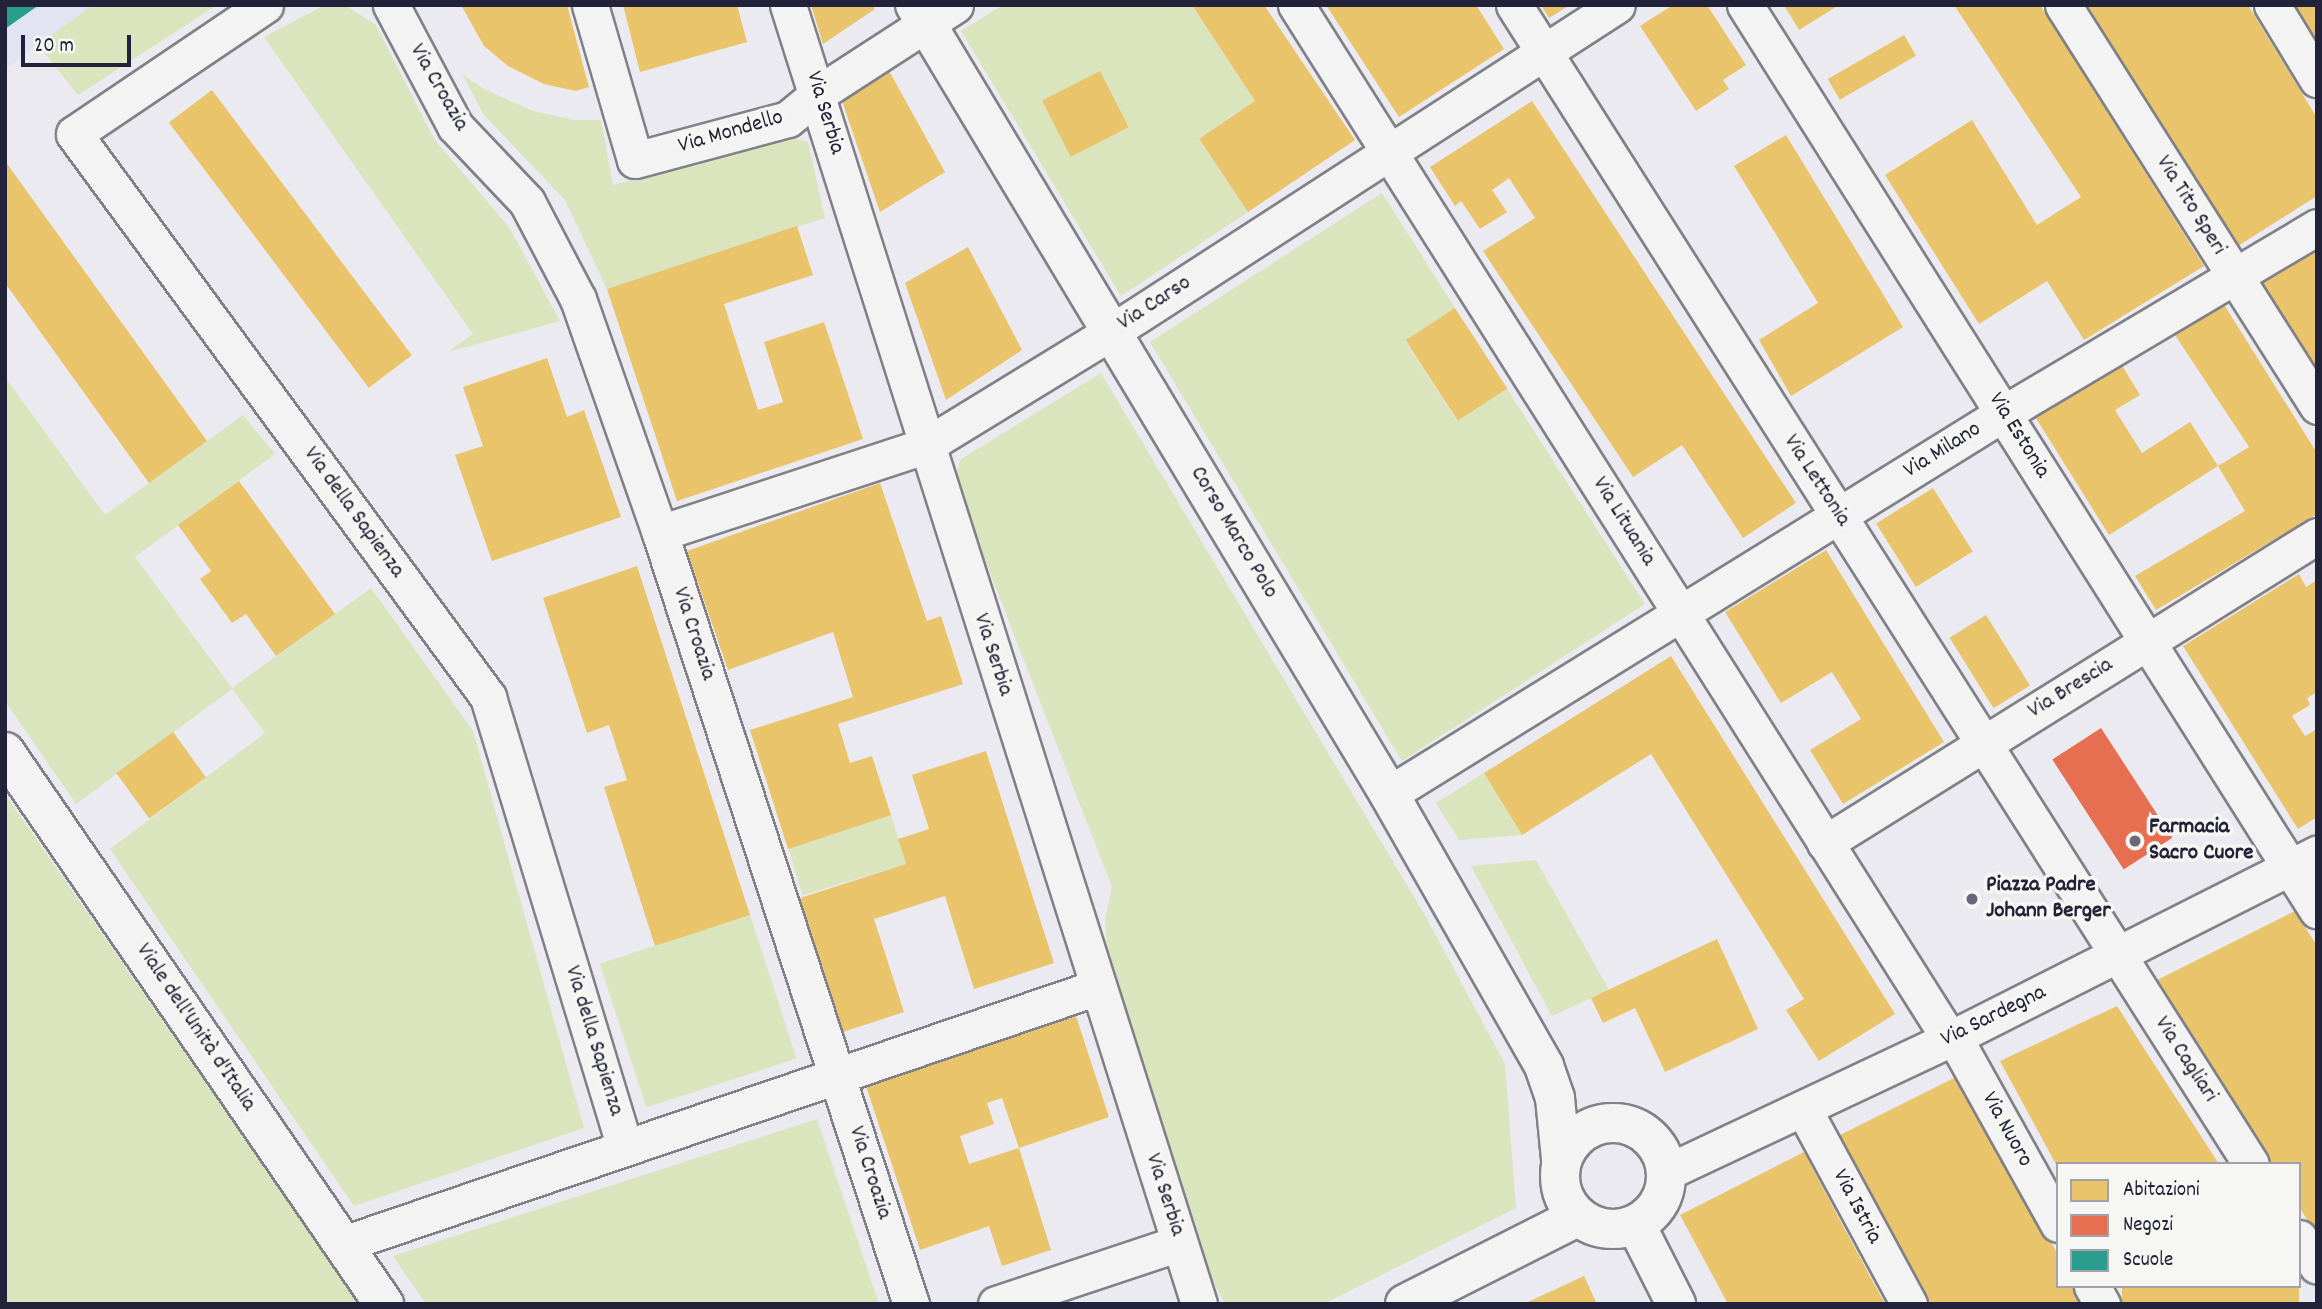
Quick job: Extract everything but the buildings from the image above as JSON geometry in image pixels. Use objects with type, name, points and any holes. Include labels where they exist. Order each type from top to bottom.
[{"type":"street","name":"Via della Sapienza","points":[[265,5],[74,134],[488,697],[625,1148]]},
{"type":"street","name":"Via Croazia","points":[[391,5],[455,126],[527,202],[559,257],[660,533],[911,1304]]},
{"type":"street","name":"Via Mondello","points":[[590,5],[635,160],[788,119],[819,93],[932,12]]},
{"type":"street","name":"Via Serbia","points":[[788,5],[819,93],[925,446],[1199,1304]]},
{"type":"street","name":"Via Lituania","points":[[1296,5],[1825,843],[1951,1037]]},
{"type":"street","name":"Via Lettonia","points":[[1514,5],[2118,956]]},
{"type":"street","name":"Via Carso","points":[[660,533],[925,446],[1113,331],[1617,5]]},
{"type":"street","name":"Via Estonia","points":[[1745,5],[2004,413],[2145,642],[2303,861],[2317,910]]},
{"type":"street","name":"Via Tito Speri","points":[[2063,5],[2317,406]]},
{"type":"street","points":[[2272,5],[2317,79]]},
{"type":"street","name":"Corso Marco Polo","points":[[932,12],[1113,331],[1389,794],[1544,1066]]},
{"type":"street","name":"Via Milano","points":[[1389,794],[2004,413],[2317,227]]},
{"type":"street","name":"Via Brescia","points":[[1825,843],[2317,536]]},
{"type":"street","name":"Viale dell'Unità d'Italia","points":[[5,752],[384,1304]]},
{"type":"street","name":"Via Sardegna","points":[[1667,1172],[1804,1110],[2118,956],[2303,861]]},
{"type":"street","name":"Via Cagliari","points":[[2118,956],[2250,1162]]},
{"type":"street","points":[[343,1244],[1098,987]]},
{"type":"street","name":"Via Nuoro","points":[[1951,1037],[2056,1221]]},
{"type":"street","points":[[1544,1066],[1570,1089],[1648,1135],[1661,1152],[1667,1172],[1664,1193],[1654,1211],[1636,1224],[1616,1230],[1595,1227],[1577,1217],[1561,1190],[1555,1098],[1544,1066]]},
{"type":"street","name":"Via Istria","points":[[1804,1110],[1909,1304]]},
{"type":"street","points":[[1561,1159],[1572,1141],[1589,1128],[1609,1122],[1630,1125]]},
{"type":"street","points":[[1405,1304],[1577,1217]]},
{"type":"street","points":[[1636,1224],[1676,1304]]},
{"type":"street","points":[[2301,1241],[2317,1266]]},
{"type":"street","points":[[996,1304],[1180,1243]]},
{"type":"street","points":[[2093,1288],[2102,1304]]},
{"type":"shaded area","points":[[5,5],[93,5],[5,69]]},
{"type":"green space","points":[[93,5],[217,5],[78,95],[38,45]]},
{"type":"green space","points":[[325,5],[346,6],[376,25],[434,139],[509,227],[560,321],[448,352],[473,334],[264,37]]},
{"type":"green space","points":[[1003,5],[1192,5],[1255,101],[1199,140],[1248,212],[1121,296],[961,31]]},
{"type":"green space","points":[[462,74],[484,89],[533,111],[574,120],[601,120],[613,185],[792,137],[808,142],[825,218],[607,289],[565,200],[484,115]]},
{"type":"green space","points":[[1382,193],[1455,308],[1405,341],[1457,421],[1507,389],[1645,604],[1402,761],[1150,342]]},
{"type":"green space","points":[[1101,373],[1426,917],[1505,1064],[1516,1208],[1323,1304],[1225,1304],[1213,1282],[1107,946],[1105,919],[1112,887],[954,480],[961,459]]},
{"type":"green space","points":[[5,377],[105,515],[243,415],[275,454],[135,557],[232,688],[371,588],[473,731],[584,1128],[354,1206],[110,849],[265,733],[232,689],[76,804],[5,701]]},
{"type":"green space","points":[[1484,773],[1522,835],[1459,840],[1436,803]]},
{"type":"green space","points":[[5,794],[359,1304],[5,1304]]},
{"type":"green space","points":[[891,815],[906,864],[803,895],[788,847]]},
{"type":"green space","points":[[1536,860],[1609,990],[1552,1016],[1471,866]]},
{"type":"green space","points":[[750,915],[797,1059],[646,1107],[600,964]]},
{"type":"green space","points":[[817,1119],[879,1304],[426,1304],[393,1256]]},
{"type":"place","name":"Farmacia Sacro Cuore","points":[[2135,841]]},
{"type":"place","name":"Piazza Padre Johann Berger","points":[[1972,899]]}]
